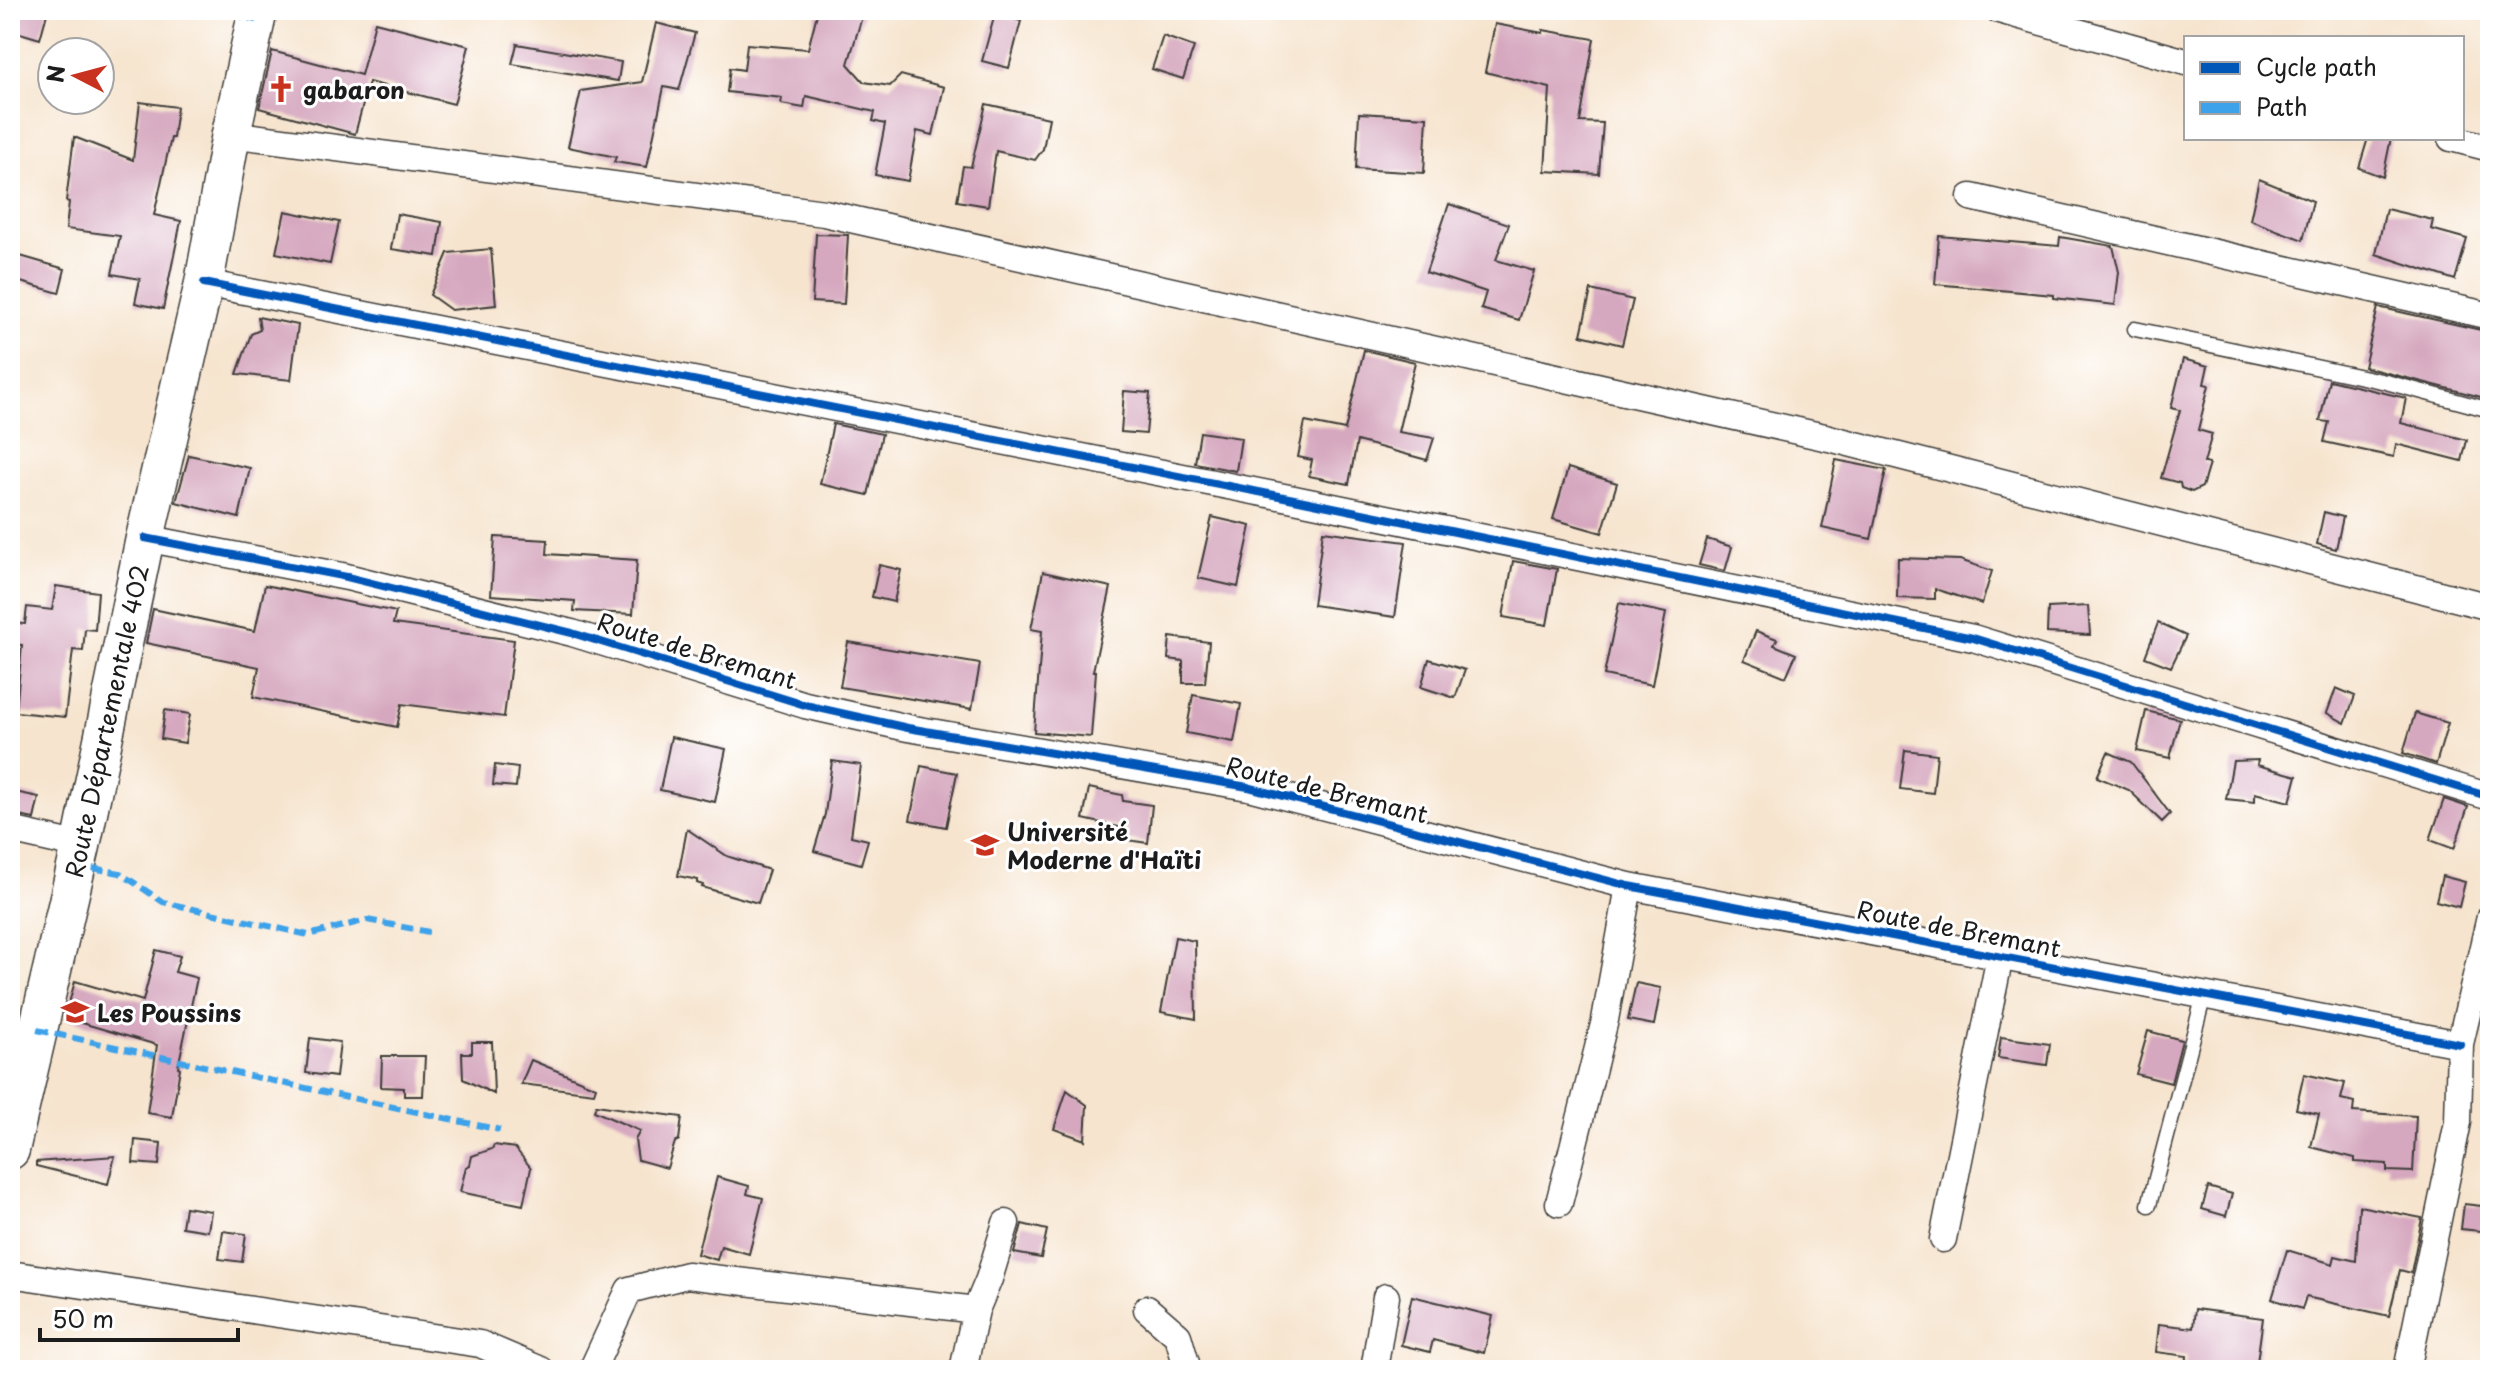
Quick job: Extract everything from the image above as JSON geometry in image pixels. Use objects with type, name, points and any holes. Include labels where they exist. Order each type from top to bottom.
[{"type":"main road","name":"Route Départementale 402","points":[[10,1150],[81,846],[145,538],[204,283],[231,134],[258,10]]},
{"type":"street","points":[[1999,10],[2184,61]]},
{"type":"street","points":[[231,134],[824,213],[1829,438],[2490,607]]},
{"type":"street","points":[[2459,140],[2490,148]]},
{"type":"street","points":[[1971,197],[2490,316]]},
{"type":"street","points":[[204,283],[1278,496],[1973,638],[2490,797]]},
{"type":"street","name":"Route de Bremant","points":[[145,538],[347,577],[557,629],[805,705],[908,728],[1248,787],[1629,886],[2460,1044]]},
{"type":"street","points":[[10,830],[81,846]]},
{"type":"street","points":[[1559,1203],[1605,1020],[1629,886]]},
{"type":"street","points":[[2407,1370],[2458,1122],[2460,1044],[2490,917]]},
{"type":"street","points":[[1943,1239],[2000,956]]},
{"type":"street","points":[[963,1370],[976,1310],[1006,1223]]},
{"type":"street","points":[[10,1274],[480,1344],[541,1370]]},
{"type":"street","points":[[592,1370],[629,1290],[687,1275],[976,1310]]},
{"type":"street","points":[[1374,1370],[1386,1297]]},
{"type":"street","points":[[1147,1309],[1178,1336],[1188,1370]]},
{"type":"lane","points":[[2135,329],[2386,382],[2490,410]]},
{"type":"lane","points":[[2149,1205],[2204,995]]},
{"type":"building","points":[[10,10],[48,10],[41,36],[36,38],[10,30]]},
{"type":"building","points":[[818,10],[864,10],[848,64],[864,82],[890,86],[901,75],[944,87],[933,135],[917,131],[908,181],[875,175],[885,124],[873,121],[875,112],[806,96],[804,108],[781,104],[782,98],[727,92],[730,68],[744,70],[747,44],[808,49]]},
{"type":"building","points":[[995,14],[1021,21],[1009,68],[982,61]]},
{"type":"building","points":[[375,22],[469,46],[454,104],[369,82],[355,134],[259,108],[272,51],[361,75]]},
{"type":"building","points":[[656,23],[695,33],[679,90],[664,87],[647,167],[614,162],[616,157],[568,147],[581,91],[642,82]]},
{"type":"building","points":[[1495,24],[1594,39],[1580,122],[1603,123],[1599,174],[1545,171],[1550,88],[1485,72]]},
{"type":"building","points":[[1163,36],[1194,47],[1183,79],[1152,69]]},
{"type":"building","points":[[517,44],[621,62],[618,81],[512,64]]},
{"type":"building","points":[[140,102],[177,107],[173,138],[154,215],[181,221],[163,309],[135,303],[140,279],[112,274],[120,236],[66,229],[69,202],[66,201],[74,137],[133,160]]},
{"type":"building","points":[[986,104],[1049,118],[1043,149],[1035,160],[996,151],[988,206],[957,201],[963,166],[971,167]]},
{"type":"building","points":[[1359,113],[1427,117],[1424,173],[1356,169]]},
{"type":"building","points":[[2367,140],[2391,140],[2383,177],[2359,168]]},
{"type":"building","points":[[2259,179],[2313,201],[2303,240],[2250,220]]},
{"type":"building","points":[[1449,204],[1509,224],[1496,260],[1534,271],[1519,320],[1481,309],[1486,292],[1426,272]]},
{"type":"building","points":[[2386,209],[2433,220],[2431,229],[2467,239],[2455,280],[2376,254]]},
{"type":"building","points":[[285,211],[339,222],[330,264],[276,253]]},
{"type":"building","points":[[397,214],[442,222],[437,256],[391,249]]},
{"type":"building","points":[[816,234],[848,235],[844,304],[812,302]]},
{"type":"building","points":[[1939,236],[2059,246],[2060,237],[2113,246],[2119,272],[2115,305],[2054,298],[2054,295],[1935,284]]},
{"type":"building","points":[[491,249],[496,305],[451,310],[430,295],[448,253]]},
{"type":"building","points":[[10,253],[65,269],[59,293],[10,279]]},
{"type":"building","points":[[1591,290],[1633,300],[1622,345],[1581,335]]},
{"type":"building","points":[[2378,307],[2490,332],[2490,379],[2485,398],[2364,367]]},
{"type":"building","points":[[258,317],[298,325],[291,380],[237,374],[251,334],[260,330]]},
{"type":"building","points":[[1364,350],[1415,362],[1398,432],[1434,438],[1427,460],[1357,441],[1349,484],[1309,476],[1312,460],[1298,457],[1305,422],[1345,430]]},
{"type":"building","points":[[2183,359],[2208,366],[2204,384],[2209,385],[2198,430],[2212,434],[2204,463],[2209,464],[2202,487],[2192,492],[2181,488],[2180,483],[2161,478],[2180,410],[2171,408]]},
{"type":"building","points":[[2329,380],[2406,398],[2401,423],[2467,440],[2462,461],[2396,444],[2394,457],[2324,442],[2329,422],[2320,421]]},
{"type":"building","points":[[1124,391],[1150,393],[1146,434],[1121,432]]},
{"type":"building","points":[[833,424],[882,434],[868,495],[820,484]]},
{"type":"building","points":[[1200,432],[1241,438],[1236,471],[1195,463]]},
{"type":"building","points":[[189,455],[250,468],[239,518],[176,502]]},
{"type":"building","points":[[1836,460],[1886,470],[1871,539],[1822,528]]},
{"type":"building","points":[[1568,468],[1617,483],[1602,533],[1553,519]]},
{"type":"building","points":[[2324,512],[2343,517],[2336,549],[2317,544]]},
{"type":"building","points":[[1212,517],[1251,526],[1238,587],[1198,578]]},
{"type":"building","points":[[1323,531],[1406,542],[1395,617],[1313,605]]},
{"type":"building","points":[[495,537],[548,540],[547,554],[637,560],[633,614],[574,611],[575,601],[491,595]]},
{"type":"building","points":[[1707,539],[1732,547],[1725,571],[1699,565]]},
{"type":"building","points":[[1898,558],[1960,560],[1992,571],[1982,604],[1935,589],[1935,599],[1897,598]]},
{"type":"building","points":[[1513,561],[1557,569],[1547,625],[1503,617]]},
{"type":"building","points":[[879,565],[901,570],[894,602],[872,597]]},
{"type":"building","points":[[1043,572],[1111,587],[1093,671],[1096,671],[1091,737],[1034,732],[1042,631],[1031,629]]},
{"type":"building","points":[[265,585],[396,612],[393,624],[514,640],[504,717],[402,704],[397,727],[253,697],[259,667],[146,643],[153,609],[255,631]]},
{"type":"building","points":[[56,586],[98,592],[95,630],[85,629],[83,651],[73,650],[65,717],[16,712],[22,645],[10,644],[10,623],[25,624],[27,607],[52,610]]},
{"type":"building","points":[[1619,603],[1666,613],[1652,685],[1604,675]]},
{"type":"building","points":[[2088,606],[2090,635],[2047,633],[2048,608]]},
{"type":"building","points":[[2158,623],[2186,636],[2171,667],[2145,657]]},
{"type":"building","points":[[1756,631],[1777,639],[1774,645],[1796,654],[1786,677],[1744,660]]},
{"type":"building","points":[[1170,637],[1209,642],[1205,683],[1183,683],[1183,661],[1168,659]]},
{"type":"building","points":[[848,642],[980,664],[972,709],[840,687]]},
{"type":"building","points":[[1429,659],[1465,670],[1455,698],[1421,687]]},
{"type":"building","points":[[2336,688],[2355,696],[2345,723],[2327,713]]},
{"type":"building","points":[[1193,695],[1241,704],[1234,742],[1186,733]]},
{"type":"building","points":[[165,710],[190,714],[185,743],[161,739]]},
{"type":"building","points":[[2146,711],[2180,719],[2170,758],[2137,751]]},
{"type":"building","points":[[2415,713],[2448,723],[2436,764],[2403,753]]},
{"type":"building","points":[[671,737],[726,749],[715,802],[660,790]]},
{"type":"building","points":[[1905,750],[1937,754],[1933,793],[1900,789]]},
{"type":"building","points":[[2108,752],[2131,762],[2170,814],[2162,822],[2129,790],[2097,777]]},
{"type":"building","points":[[2258,760],[2257,765],[2297,776],[2290,802],[2255,793],[2255,802],[2226,799],[2233,761]]},
{"type":"building","points":[[832,761],[861,765],[851,836],[868,840],[861,864],[814,851],[825,814]]},
{"type":"building","points":[[495,765],[518,768],[516,787],[493,785]]},
{"type":"building","points":[[921,766],[957,773],[946,827],[910,820]]},
{"type":"building","points":[[1089,788],[1122,795],[1123,801],[1152,805],[1148,843],[1127,840],[1128,829],[1083,819]]},
{"type":"building","points":[[10,791],[39,797],[34,819],[10,814]]},
{"type":"building","points":[[2444,799],[2468,807],[2454,849],[2430,840]]},
{"type":"building","points":[[687,829],[727,856],[769,870],[758,903],[702,887],[698,880],[678,876]]},
{"type":"building","points":[[2442,876],[2465,882],[2459,907],[2436,901]]},
{"type":"building","points":[[1175,937],[1195,941],[1196,1019],[1161,1012]]},
{"type":"building","points":[[156,950],[180,956],[175,972],[197,978],[178,1067],[172,1117],[147,1113],[157,1045],[65,1018],[75,981],[143,1001]]},
{"type":"building","points":[[1636,983],[1661,988],[1654,1025],[1628,1020]]},
{"type":"building","points":[[2148,1031],[2182,1040],[2171,1083],[2136,1074]]},
{"type":"building","points":[[2001,1037],[2050,1044],[2047,1065],[1998,1058]]},
{"type":"building","points":[[310,1038],[340,1042],[336,1077],[306,1073]]},
{"type":"building","points":[[472,1042],[492,1042],[494,1094],[463,1079],[462,1053],[472,1053]]},
{"type":"building","points":[[382,1056],[425,1056],[423,1096],[404,1096],[404,1088],[381,1087]]},
{"type":"building","points":[[531,1060],[596,1087],[594,1093],[521,1084]]},
{"type":"building","points":[[2304,1074],[2345,1083],[2341,1099],[2354,1102],[2353,1112],[2416,1116],[2413,1172],[2387,1171],[2387,1164],[2355,1162],[2355,1158],[2311,1147],[2319,1114],[2296,1109]]},
{"type":"building","points":[[1067,1090],[1087,1105],[1085,1140],[1054,1129]]},
{"type":"building","points":[[596,1105],[682,1117],[679,1140],[675,1142],[667,1168],[638,1160],[635,1140],[640,1131],[594,1111]]},
{"type":"building","points":[[135,1140],[161,1143],[159,1165],[133,1163]]},
{"type":"building","points":[[494,1145],[515,1148],[531,1168],[523,1205],[460,1192],[472,1156],[492,1149]]},
{"type":"building","points":[[115,1156],[108,1184],[36,1166],[36,1162]]},
{"type":"building","points":[[717,1177],[749,1186],[747,1194],[763,1198],[749,1254],[721,1246],[717,1260],[697,1254]]},
{"type":"building","points":[[2208,1187],[2232,1194],[2226,1216],[2202,1209]]},
{"type":"building","points":[[2464,1204],[2490,1207],[2490,1232],[2461,1229]]},
{"type":"building","points":[[2359,1206],[2422,1218],[2411,1273],[2400,1270],[2389,1316],[2306,1297],[2302,1309],[2272,1299],[2287,1250],[2333,1264],[2335,1256],[2356,1261]]},
{"type":"building","points":[[185,1207],[211,1211],[208,1231],[182,1227]]},
{"type":"building","points":[[1022,1224],[1047,1230],[1041,1258],[1014,1253]]},
{"type":"building","points":[[223,1231],[246,1234],[242,1262],[219,1259]]},
{"type":"building","points":[[1412,1296],[1493,1316],[1484,1353],[1433,1340],[1430,1352],[1401,1345]]},
{"type":"building","points":[[2195,1309],[2263,1318],[2256,1370],[2186,1370],[2187,1356],[2156,1352],[2159,1324],[2193,1328]]},
{"type":"marked path","points":[[214,10],[256,20]]},
{"type":"marked path","points":[[75,865],[120,873],[163,902],[308,935],[367,920],[429,932]]},
{"type":"marked path","points":[[37,1030],[500,1130]]},
{"type":"cycle path","points":[[204,283],[1294,499],[1973,638],[2490,797]]},
{"type":"cycle path","points":[[145,538],[347,577],[572,633],[805,705],[908,728],[1248,787],[1629,886],[2460,1044]]},
{"type":"place","name":"gabaron","points":[[281,89]]},
{"type":"place","name":"Université Moderne d'Haïti","points":[[985,845]]},
{"type":"place","name":"Les Poussins","points":[[75,1012]]}]
